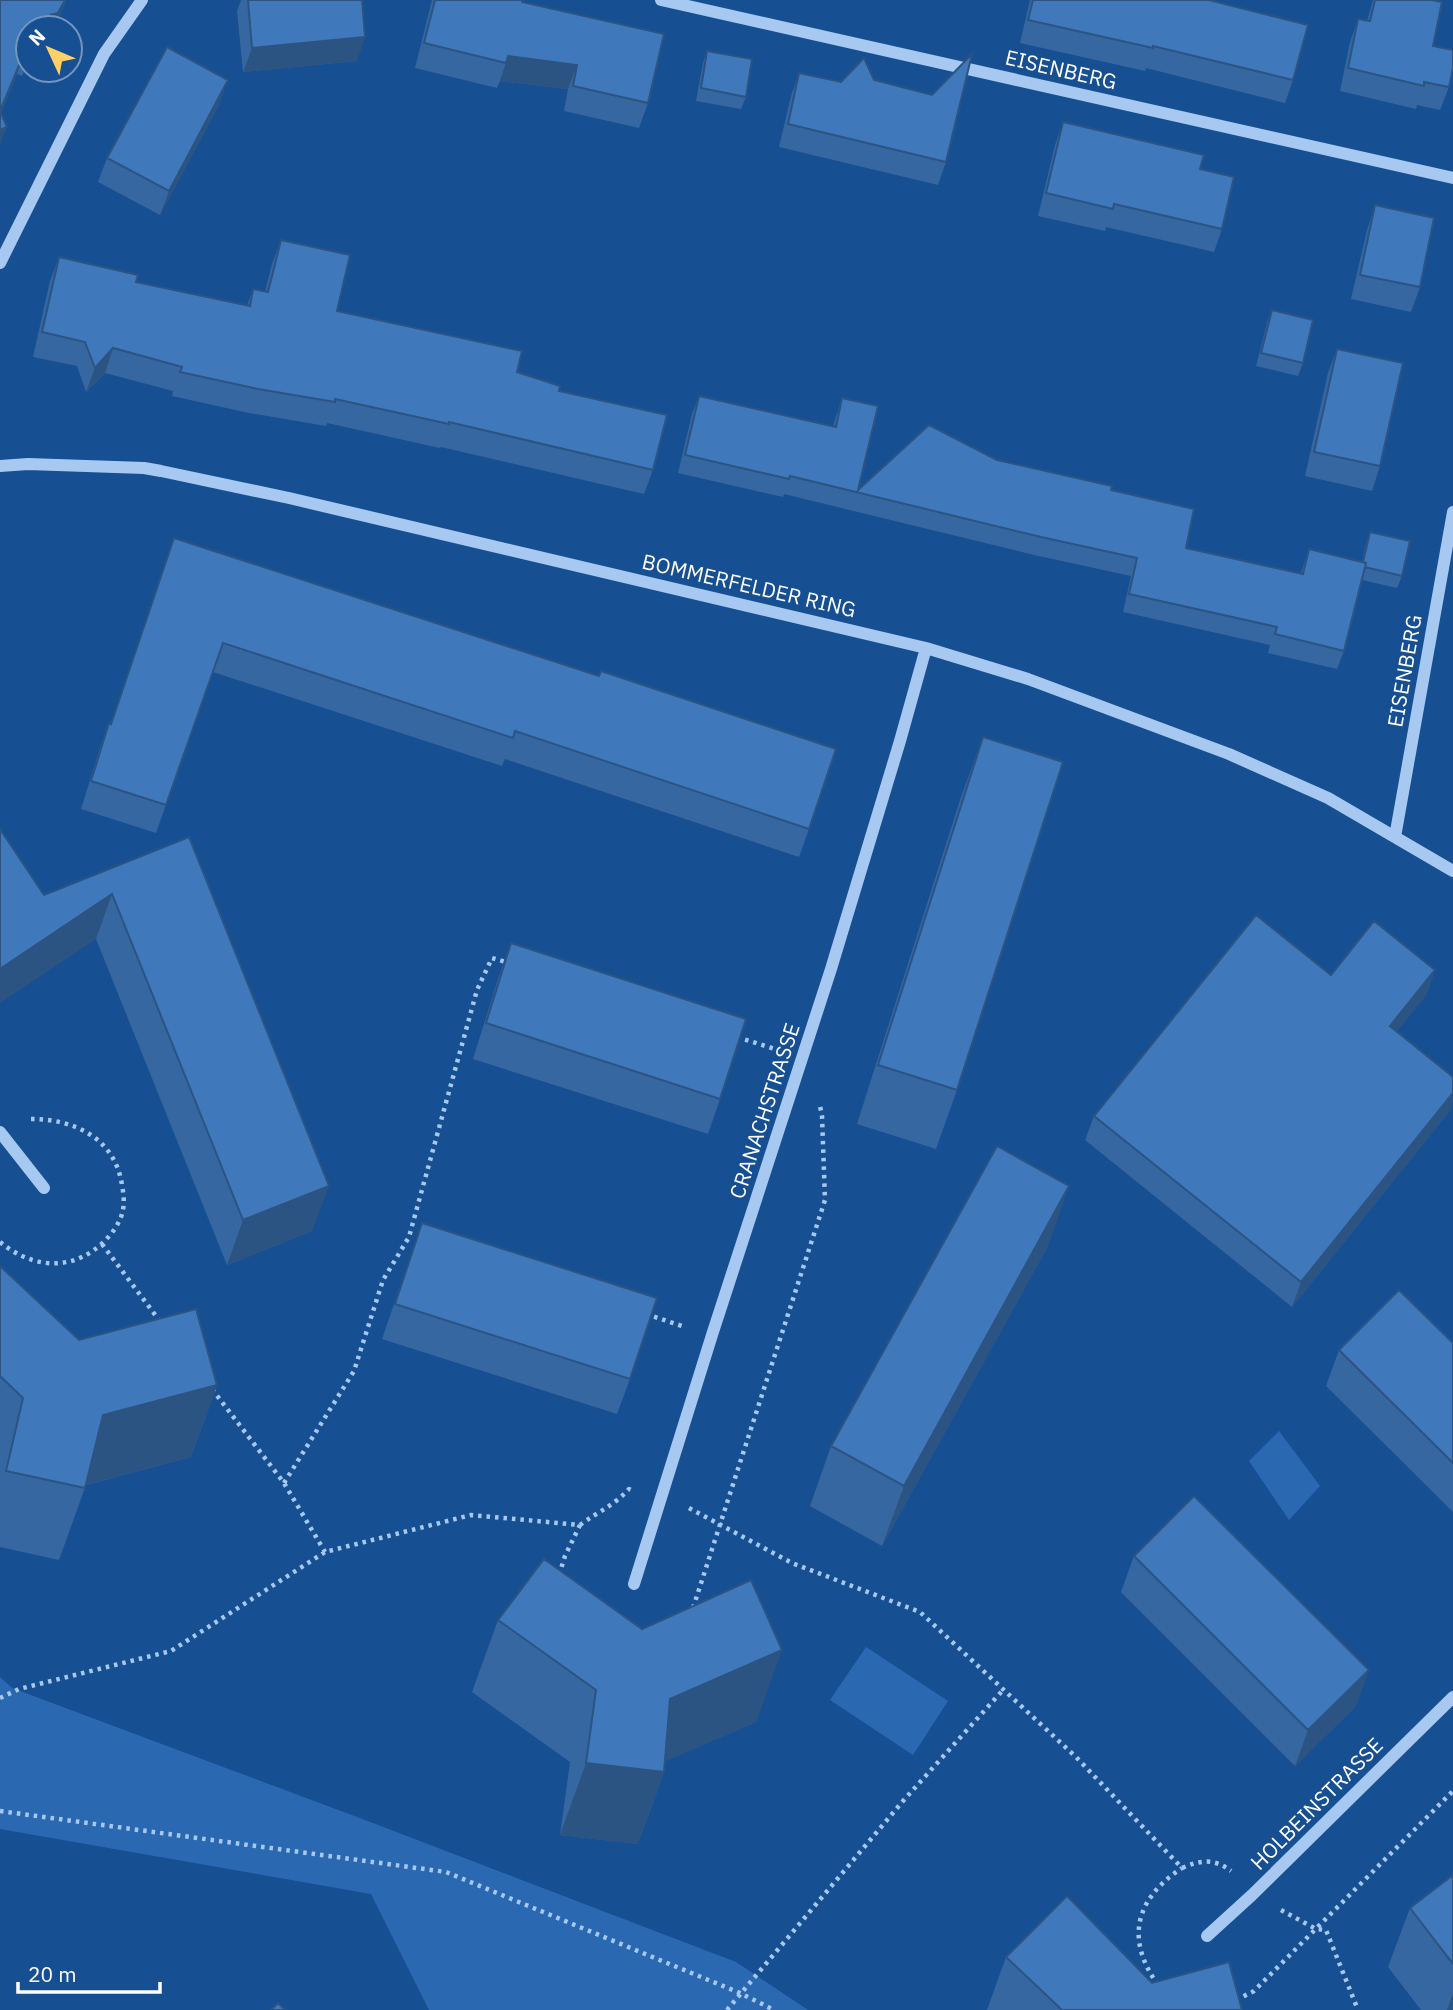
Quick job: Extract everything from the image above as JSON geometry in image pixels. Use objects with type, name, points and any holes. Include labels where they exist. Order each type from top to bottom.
[{"type":"street","points":[[0,263],[104,54],[142,0]]},
{"type":"street","name":"EISENBERG","points":[[661,0],[1453,178]]},
{"type":"street","name":"BOMMERFELDER RING","points":[[0,466],[28,464],[144,468],[161,471],[289,498],[926,648],[1040,683],[1230,754],[1328,799],[1453,872]]},
{"type":"street","name":"EISENBERG","points":[[1395,837],[1453,512]]},
{"type":"street","name":"CRANACHSTRASSE","points":[[634,1584],[802,1058],[926,648]]},
{"type":"street","points":[[0,1132],[44,1188]]},
{"type":"street","name":"HOLBEINSTRASSE","points":[[1207,1936],[1453,1697]]},
{"type":"path","points":[[284,1483],[354,1371],[383,1280],[409,1237],[477,990],[492,958],[518,966]]},
{"type":"path","points":[[687,1617],[697,1600],[825,1200],[822,1116],[818,1101],[821,1091],[802,1058],[725,1033]]},
{"type":"path","points":[[102,1244],[168,1331]]},
{"type":"path","points":[[633,1310],[712,1335]]},
{"type":"path","points":[[209,1385],[284,1483],[325,1552]]},
{"type":"path","points":[[560,1581],[562,1564],[580,1525],[594,1514],[614,1505],[629,1489],[663,1494],[792,1563],[920,1612],[1076,1757],[1182,1868],[1201,1859],[1223,1864],[1252,1895],[1316,1929],[1326,1930],[1358,2010]]},
{"type":"path","points":[[0,1698],[19,1689],[171,1651],[325,1552],[471,1515],[580,1525]]},
{"type":"path","points":[[727,2010],[902,1801],[1003,1690]]},
{"type":"path","points":[[0,1811],[446,1872],[740,1993],[774,2010]]},
{"type":"shaded area","points":[[1279,1431],[1320,1486],[1289,1520],[1249,1461]]},
{"type":"shaded area","points":[[866,1647],[948,1701],[913,1755],[830,1700]]},
{"type":"shaded area","points":[[0,1677],[12,1688],[736,1962],[808,2010],[429,2010],[371,1894],[0,1829]]},
{"type":"building","points":[[0,0],[65,0],[58,13],[14,14],[14,77],[0,111]]},
{"type":"building","points":[[248,0],[362,0],[365,37],[252,48]]},
{"type":"building","points":[[435,0],[522,0],[664,34],[648,103],[573,86],[577,65],[508,56],[506,63],[424,43]]},
{"type":"building","points":[[1033,0],[1209,0],[1308,25],[1293,80],[1153,46],[1028,20]]},
{"type":"building","points":[[1375,0],[1442,2],[1433,46],[1453,50],[1449,87],[1424,82],[1424,86],[1348,68],[1358,19],[1370,21]]},
{"type":"building","points":[[167,47],[228,80],[169,191],[107,158]]},
{"type":"building","points":[[707,51],[752,59],[746,97],[701,88]]},
{"type":"building","points":[[972,54],[946,162],[788,124],[799,73],[841,82],[864,58],[874,80],[932,95]]},
{"type":"building","points":[[0,111],[7,127],[0,130]]},
{"type":"building","points":[[1063,122],[1204,155],[1200,169],[1234,177],[1222,229],[1114,204],[1113,209],[1046,193]]},
{"type":"building","points":[[1375,205],[1434,218],[1420,287],[1360,275]]},
{"type":"building","points":[[281,240],[350,255],[337,311],[522,351],[517,372],[560,386],[559,391],[667,415],[653,470],[449,422],[335,399],[335,402],[258,389],[180,372],[182,367],[113,348],[95,368],[85,342],[42,332],[59,257],[138,275],[136,282],[250,306],[253,289],[268,292]]},
{"type":"building","points":[[1272,310],[1313,320],[1303,363],[1261,353]]},
{"type":"building","points":[[1337,349],[1403,363],[1380,466],[1314,452]]},
{"type":"building","points":[[699,396],[836,427],[842,398],[878,406],[858,490],[929,425],[997,460],[1112,486],[1111,490],[1194,509],[1186,548],[1303,574],[1309,549],[1366,563],[1344,651],[1275,634],[1277,627],[1129,594],[1137,558],[790,476],[789,479],[685,455]]},
{"type":"building","points":[[1370,532],[1410,541],[1402,576],[1365,567],[1366,563],[1363,562]]},
{"type":"building","points":[[174,538],[599,676],[601,671],[836,749],[809,829],[515,731],[513,738],[223,643],[166,805],[91,781]]},
{"type":"building","points":[[983,737],[1063,762],[957,1090],[878,1065]]},
{"type":"building","points":[[0,829],[44,895],[189,837],[329,1186],[243,1220],[112,894],[0,969]]},
{"type":"building","points":[[1256,915],[1331,975],[1374,921],[1435,970],[1390,1026],[1453,1077],[1453,1093],[1301,1282],[1094,1116]]},
{"type":"building","points":[[511,943],[746,1019],[720,1099],[486,1023]]},
{"type":"building","points":[[997,1146],[1069,1186],[904,1486],[831,1446]]},
{"type":"building","points":[[422,1223],[657,1298],[630,1379],[395,1304]]},
{"type":"building","points":[[0,1266],[79,1340],[196,1309],[217,1385],[103,1415],[85,1488],[6,1471],[23,1398],[0,1376]]},
{"type":"building","points":[[1399,1290],[1453,1343],[1453,1463],[1339,1350]]},
{"type":"building","points":[[1194,1496],[1369,1670],[1308,1730],[1134,1556]]},
{"type":"building","points":[[544,1559],[642,1629],[751,1580],[782,1650],[670,1699],[664,1772],[586,1763],[596,1690],[498,1620]]},
{"type":"building","points":[[1453,1875],[1453,1964],[1410,1908]]},
{"type":"building","points":[[1067,1896],[1152,1983],[1229,1962],[1242,2010],[1062,2010],[1006,1957]]},
{"type":"building","points":[[278,2003],[285,2010],[271,2010]]}]
